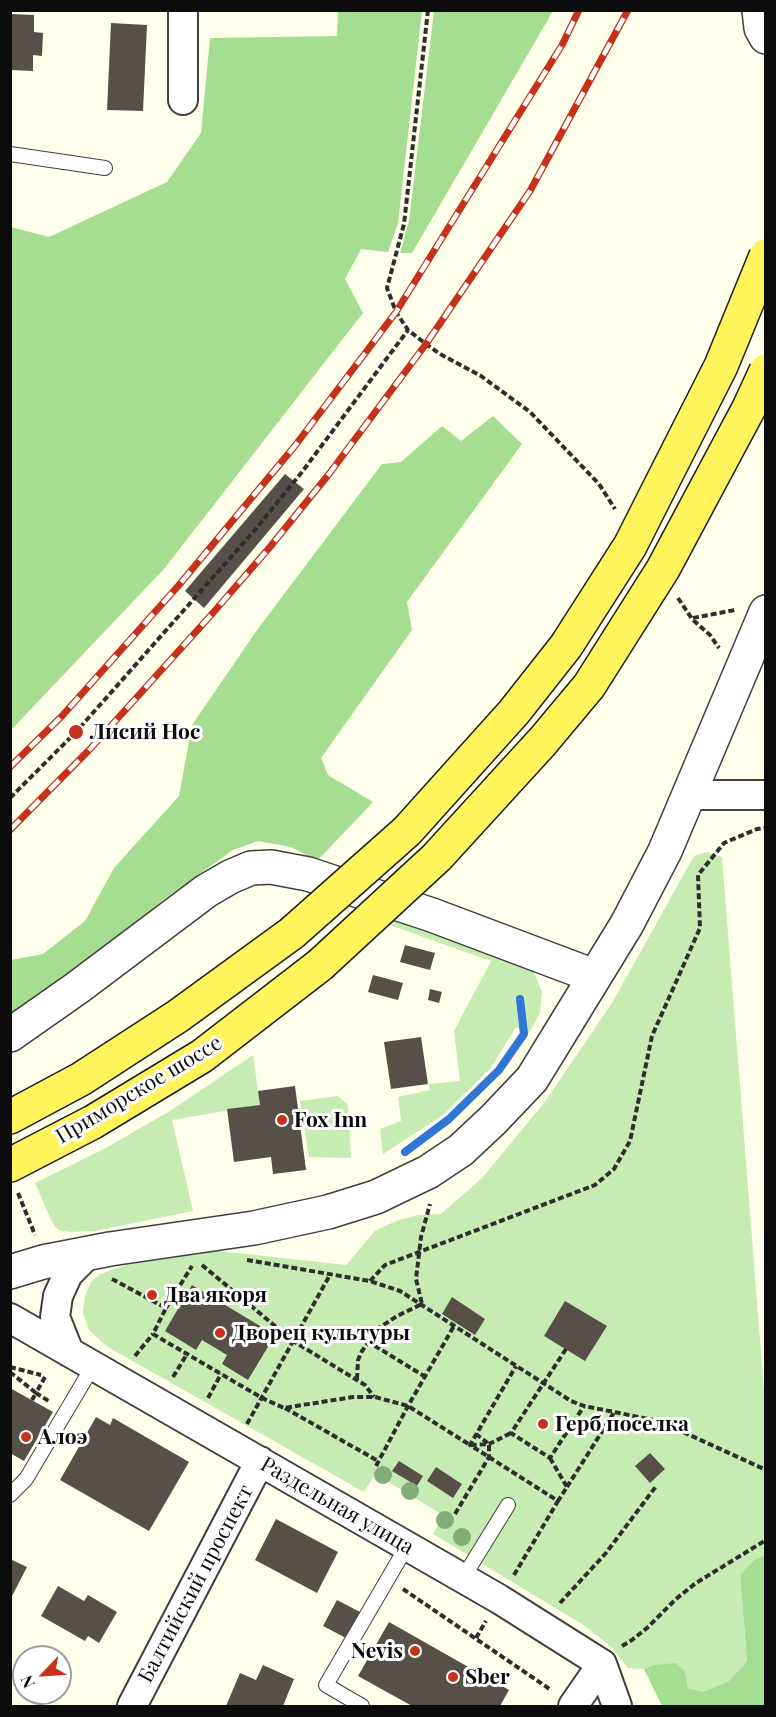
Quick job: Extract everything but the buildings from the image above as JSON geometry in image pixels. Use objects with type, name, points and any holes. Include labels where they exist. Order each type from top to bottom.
[{"type":"main road","name":"Приморское шоссе","points":[[10,1117],[90,1073],[177,1016],[292,933],[407,831],[514,712],[566,646],[630,546],[721,366],[765,256]]},
{"type":"main road","name":"Приморское шоссе","points":[[14,1179],[93,1122],[202,1056],[320,965],[437,857],[543,741],[589,686],[663,569],[749,408],[765,371]]},
{"type":"street","points":[[183,10],[183,100]]},
{"type":"street","points":[[759,10],[761,28],[765,37]]},
{"type":"street","points":[[81,1359],[55,1317],[58,1296],[68,1274],[97,1265],[328,1212],[376,1197],[428,1172],[461,1150],[532,1079],[627,924],[665,851],[738,675],[751,611]]},
{"type":"street","points":[[688,795],[765,795]]},
{"type":"street","points":[[10,1035],[206,891],[251,868],[272,867],[308,874],[432,915],[594,976]]},
{"type":"street","points":[[10,1272],[43,1262],[97,1265]]},
{"type":"street","name":"Раздельная улица","points":[[10,1318],[499,1599],[610,1656]]},
{"type":"street","name":"Балтийский проспект","points":[[132,1707],[260,1461]]},
{"type":"street","points":[[573,1706],[610,1656]]},
{"type":"street","points":[[610,1656],[617,1707]]},
{"type":"lane","points":[[10,154],[105,168]]},
{"type":"lane","points":[[10,1495],[26,1479],[81,1359]]},
{"type":"lane","points":[[463,1578],[508,1505]]},
{"type":"lane","points":[[362,1707],[326,1685],[407,1546]]},
{"type":"path","points":[[428,10],[404,224],[387,288],[396,312],[408,330],[441,354],[481,376],[530,412],[599,484],[619,514]]},
{"type":"path","points":[[10,798],[76,732],[254,531],[302,472],[408,330]]},
{"type":"path","points":[[672,590],[692,619],[710,635],[738,675]]},
{"type":"path","points":[[692,619],[751,611]]},
{"type":"path","points":[[370,1281],[386,1264],[595,1185],[614,1169],[630,1140],[652,1036],[700,928],[698,875],[724,843],[756,829],[765,828]]},
{"type":"path","points":[[422,1304],[416,1279],[431,1203],[428,1172]]},
{"type":"path","points":[[14,1179],[43,1262]]},
{"type":"path","points":[[135,1356],[153,1334],[196,1259],[293,1341],[365,1385],[375,1397]]},
{"type":"path","points":[[240,1259],[331,1273],[370,1281],[400,1291],[571,1401],[584,1406],[659,1420],[765,1470]]},
{"type":"path","points":[[97,1265],[166,1308]]},
{"type":"path","points":[[234,1447],[331,1273]]},
{"type":"path","points":[[357,1380],[358,1360],[367,1341],[385,1323],[422,1304]]},
{"type":"path","points":[[153,1334],[377,1463],[454,1326]]},
{"type":"path","points":[[367,1341],[425,1376]]},
{"type":"path","points":[[284,1408],[353,1397],[375,1397],[408,1406],[470,1445],[489,1444],[511,1433],[566,1349]]},
{"type":"path","points":[[172,1377],[187,1354]]},
{"type":"path","points":[[470,1445],[516,1366]]},
{"type":"path","points":[[10,1367],[43,1376],[32,1400]]},
{"type":"path","points":[[10,1372],[36,1393]]},
{"type":"path","points":[[208,1398],[221,1374]]},
{"type":"path","points":[[549,1458],[584,1406]]},
{"type":"path","points":[[558,1501],[615,1411]]},
{"type":"path","points":[[511,1433],[549,1458],[567,1487]]},
{"type":"path","points":[[476,1434],[489,1444]]},
{"type":"path","points":[[455,1514],[489,1458],[489,1444]]},
{"type":"path","points":[[560,1603],[606,1553],[657,1485]]},
{"type":"path","points":[[610,1656],[647,1628],[696,1583],[765,1540]]},
{"type":"path","points":[[389,1580],[573,1706]]},
{"type":"green space","points":[[338,11],[422,11],[398,223],[388,252],[361,249],[345,279],[363,313],[164,569],[11,730],[11,227],[49,237],[167,182],[201,133],[210,38],[337,36]]},
{"type":"green space","points":[[434,11],[553,11],[412,253],[400,253],[409,221]]},
{"type":"green space","points":[[493,416],[522,444],[407,602],[412,630],[321,758],[328,775],[373,802],[317,861],[291,847],[258,841],[233,850],[163,900],[11,1020],[11,960],[43,954],[85,921],[114,868],[179,796],[192,725],[257,630],[382,464],[401,462],[442,426],[461,441]]},
{"type":"green space","points":[[707,852],[722,857],[766,1416],[765,1555],[754,1560],[740,1575],[747,1661],[729,1681],[703,1692],[688,1688],[685,1672],[655,1665],[644,1669],[628,1668],[612,1648],[585,1626],[433,1534],[443,1515],[375,1474],[364,1492],[106,1346],[89,1330],[83,1313],[85,1296],[91,1282],[100,1274],[126,1265],[219,1251],[346,1265],[375,1231],[396,1221],[417,1215],[441,1214],[483,1177],[544,1103],[612,1003],[694,856]]},
{"type":"green space","points":[[395,913],[532,968],[542,992],[540,1013],[529,1033],[516,1027],[490,1069],[443,1115],[383,1154],[380,1129],[401,1121],[398,1097],[430,1090],[428,1084],[460,1081],[454,1031],[491,961],[384,923]]},
{"type":"green space","points":[[253,1055],[260,1105],[172,1120],[193,1211],[95,1231],[58,1230],[52,1222],[35,1183],[104,1149],[170,1111]]},
{"type":"green space","points":[[338,1096],[348,1105],[351,1158],[309,1157],[300,1101]]},
{"type":"green space","points":[[765,1555],[765,1706],[662,1706],[644,1669],[654,1665],[676,1663],[685,1672],[688,1688],[703,1692],[729,1681],[747,1661],[740,1575],[754,1560]]},
{"type":"waterway","points":[[405,1152],[449,1119],[499,1070],[524,1034],[520,999]]},
{"type":"railway","points":[[10,767],[62,716],[179,585],[294,447],[363,356],[396,312],[562,45],[579,10]]},
{"type":"railway","points":[[10,830],[91,748],[212,614],[329,474],[426,344],[530,191],[628,10]]},
{"type":"place","name":"Лисий Нос","points":[[76,732]]},
{"type":"place","name":"Fox Inn","points":[[282,1120]]},
{"type":"place","name":"Два якоря","points":[[152,1295]]},
{"type":"place","name":"Дворец культуры","points":[[220,1333]]},
{"type":"place","name":"Герб поселка","points":[[543,1424]]},
{"type":"place","name":"Алоэ","points":[[26,1437]]},
{"type":"place","name":"Nevis","points":[[415,1651]]},
{"type":"place","name":"Sber","points":[[453,1677]]}]
